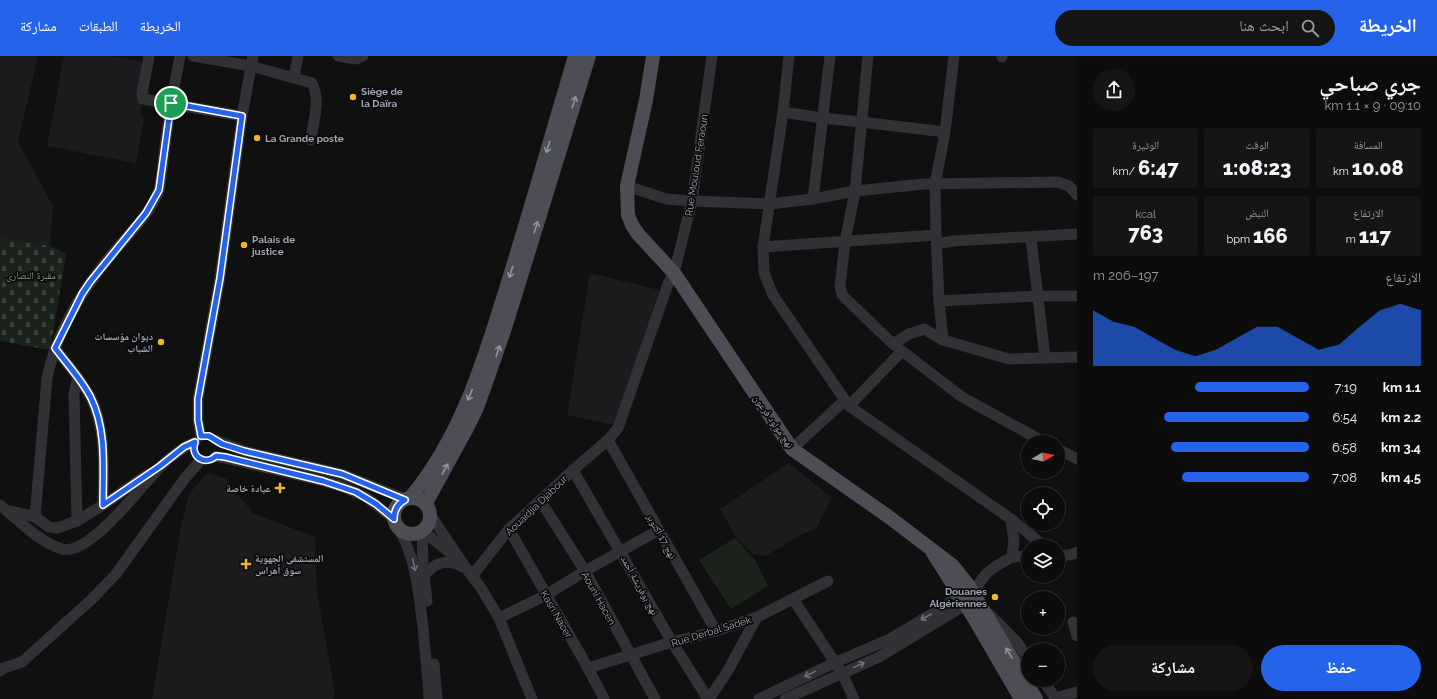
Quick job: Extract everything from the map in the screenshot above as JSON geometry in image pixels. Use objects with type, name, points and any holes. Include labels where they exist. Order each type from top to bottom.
[{"type":"main road","points":[[408,499],[421,500],[428,510],[430,522],[423,532],[410,535],[404,533],[397,524],[395,509],[398,505],[408,499],[430,473],[446,446],[476,380],[516,255],[575,56]]},
{"type":"main road","points":[[428,510],[476,410],[495,359],[589,56]]},
{"type":"main road","name":"نهج مولود فرعون","points":[[652,56],[646,100],[627,186],[628,215],[632,225],[660,259],[674,273],[792,449],[889,517],[952,565],[972,596]]},
{"type":"main road","points":[[972,596],[974,618],[1021,699]]},
{"type":"main road","points":[[972,596],[1036,699]]},
{"type":"street","points":[[148,56],[142,96],[143,98],[242,116]]},
{"type":"street","points":[[35,518],[47,378],[50,362],[55,348],[82,294],[146,213],[159,190],[171,103],[180,56]]},
{"type":"street","points":[[193,56],[252,61],[312,83],[315,88],[316,98],[310,140]]},
{"type":"street","points":[[294,77],[298,56]]},
{"type":"street","points":[[338,56],[356,59],[363,56]]},
{"type":"street","name":"Rue Mouloud Feraoun","points":[[608,440],[618,428],[668,284],[674,273],[692,201],[712,56]]},
{"type":"street","points":[[789,56],[783,112],[763,247],[764,274],[773,295],[847,403],[1011,519],[1035,539]]},
{"type":"street","points":[[813,199],[830,56]]},
{"type":"street","points":[[868,56],[855,191],[845,242],[840,282],[841,293],[897,347],[962,397],[1031,435]]},
{"type":"street","points":[[943,340],[939,300],[935,184],[945,132],[954,56]]},
{"type":"street","points":[[216,440],[218,448],[216,456],[209,461],[201,460],[195,454],[193,450],[198,439],[198,399],[220,278],[242,116],[252,61]]},
{"type":"street","points":[[783,112],[945,132]]},
{"type":"street","points":[[627,186],[666,199],[769,204],[813,199],[855,191],[924,184],[1058,182],[1069,186],[1077,195]]},
{"type":"street","points":[[763,247],[845,242],[936,239],[953,241],[1031,238],[1077,234]]},
{"type":"street","points":[[1031,238],[1045,358]]},
{"type":"street","points":[[939,300],[1077,296]]},
{"type":"street","points":[[792,449],[847,403],[910,334],[921,329],[924,329],[943,340],[1009,358],[1077,357]]},
{"type":"street","points":[[55,348],[78,377],[91,398],[97,414],[103,449],[103,505]]},
{"type":"street","points":[[77,521],[74,393],[78,377]]},
{"type":"street","points":[[0,505],[10,511],[35,518],[49,527],[57,528],[77,521],[160,466],[184,447],[198,439],[209,436],[244,451],[342,474],[408,499]]},
{"type":"street","name":"Aouaidjia Djabour","points":[[467,569],[540,500],[608,440]]},
{"type":"street","name":"نهج 17 أكتوبر","points":[[608,440],[716,631]]},
{"type":"street","points":[[1065,453],[1077,459]]},
{"type":"street","points":[[216,456],[323,481],[356,492],[376,504],[397,524],[411,554],[416,579],[422,617],[429,699]]},
{"type":"street","points":[[0,671],[22,662],[92,599],[116,574],[185,478],[201,460]]},
{"type":"street","points":[[0,505],[29,530],[48,543],[64,550],[70,550],[89,541],[107,525],[160,466]]},
{"type":"street","name":"نهج بوفريشة أحمد","points":[[573,470],[672,642],[709,699]]},
{"type":"street","name":"Aouni Hacen","points":[[540,500],[585,571],[655,699]]},
{"type":"street","points":[[428,510],[499,618],[532,699]]},
{"type":"street","points":[[1011,519],[1014,541],[1012,557]]},
{"type":"street","name":"Kasri Nacer","points":[[509,529],[604,699]]},
{"type":"street","points":[[499,618],[546,595],[585,571],[659,530]]},
{"type":"street","points":[[423,532],[467,569]]},
{"type":"street","points":[[423,532],[424,577],[437,699]]},
{"type":"street","points":[[1065,555],[1070,555],[1077,552]]},
{"type":"street","points":[[785,699],[879,657],[972,596],[987,573],[996,566],[1012,557],[1021,556]]},
{"type":"street","points":[[424,577],[432,567],[445,562],[452,562],[467,569]]},
{"type":"street","name":"Rue Derbal Sadek","points":[[588,668],[672,642],[716,631],[757,617],[828,580]]},
{"type":"street","points":[[972,596],[1017,642],[1021,648]]},
{"type":"street","points":[[759,699],[834,663],[890,639],[972,596]]},
{"type":"street","points":[[793,599],[842,673],[854,699]]},
{"type":"street","points":[[709,699],[727,672],[757,617]]},
{"type":"street","points":[[1073,622],[1077,636]]},
{"type":"street","points":[[1048,687],[1055,698],[1077,692]]},
{"type":"shaded area","points":[[0,56],[38,56],[18,142],[53,206],[50,246],[0,238]]},
{"type":"shaded area","points":[[64,56],[112,56],[149,63],[140,115],[144,119],[136,163],[47,146]]},
{"type":"shaded area","points":[[590,273],[659,290],[619,426],[567,415]]},
{"type":"shaded area","points":[[789,463],[832,498],[816,529],[802,534],[766,556],[753,554],[736,537],[720,509]]},
{"type":"shaded area","name":"المستشفى الجهوية سوق أهراس","points":[[207,473],[225,478],[253,513],[315,537],[317,591],[335,694],[333,699],[152,699],[181,527],[189,494]]},
{"type":"green space","name":"مقبرة النصارى","points":[[0,238],[50,246],[66,254],[50,350],[0,341]]},
{"type":"green space","points":[[735,538],[755,560],[768,586],[731,609],[699,560]]},
{"type":"place","name":"Siège de la Daïra","points":[[353,97]]},
{"type":"place","name":"La Grande poste","points":[[257,138]]},
{"type":"place","name":"Palais de justice","points":[[244,245]]},
{"type":"place","name":"ديوان مؤسسات الشباب","points":[[161,342]]},
{"type":"place","name":"عيادة خاصة","points":[[280,488]]},
{"type":"place","name":"المستشفى الجهوية سوق أهراس","points":[[246,564]]},
{"type":"place","name":"Douanes Algériennes","points":[[995,597]]},
{"type":"route","points":[[171,103],[242,116],[220,278],[198,399],[197,410],[201,436],[209,436],[222,444],[244,451],[342,474],[380,489],[405,500],[395,509],[394,519],[366,497],[323,481],[225,457],[216,456],[209,461],[201,460],[197,458],[193,450],[195,442],[184,447],[160,466],[103,505],[103,449],[97,414],[91,398],[78,377],[55,348],[82,294],[100,269],[146,213],[159,190],[171,103]]}]
